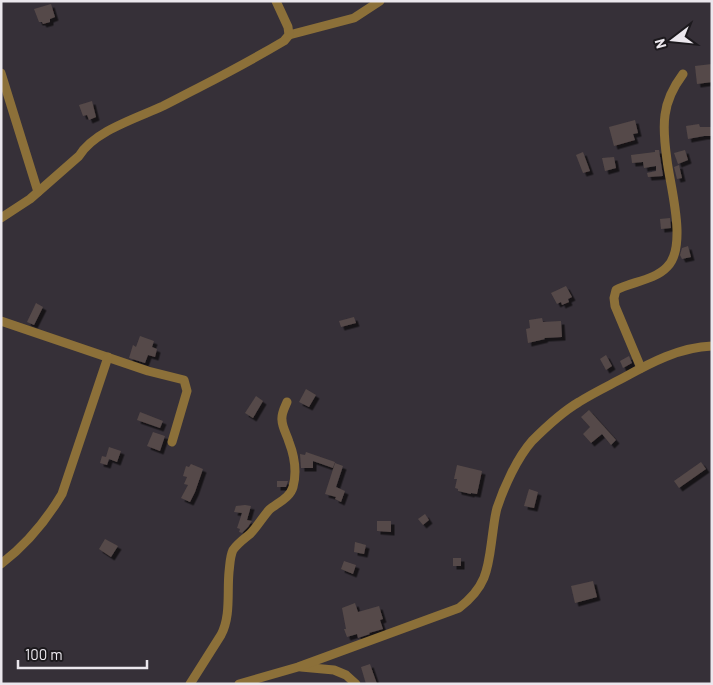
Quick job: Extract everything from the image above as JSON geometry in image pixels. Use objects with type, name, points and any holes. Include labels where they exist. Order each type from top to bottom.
[{"type":"street","points":[[276,1],[288,27],[289,34]]},
{"type":"street","points":[[1,218],[30,199],[79,156],[90,142],[126,122],[201,87],[284,41],[289,34],[354,18],[380,1]]},
{"type":"street","points":[[1,73],[38,192]]},
{"type":"street","points":[[641,368],[615,306],[614,298],[616,290],[622,286],[658,274],[667,268],[673,260],[677,248],[674,205],[666,159],[665,115],[674,85],[683,74]]},
{"type":"street","points":[[1,321],[148,371],[184,380],[187,391],[172,442]]},
{"type":"street","points":[[239,684],[298,667],[459,608],[478,590],[486,573],[496,510],[514,469],[531,442],[578,402],[641,368],[686,350],[702,346],[712,346]]},
{"type":"street","points":[[1,564],[33,534],[52,512],[62,494],[108,357]]},
{"type":"street","points":[[190,684],[225,627],[230,558],[233,550],[260,524],[269,510],[288,495],[293,488],[294,458],[282,418],[287,402]]},
{"type":"street","points":[[298,667],[334,670],[346,675],[356,684]]},
{"type":"building","points":[[51,4],[55,17],[50,19],[50,22],[43,24],[39,22],[34,9]]},
{"type":"building","points":[[712,64],[712,82],[697,84],[695,66]]},
{"type":"building","points":[[92,101],[96,117],[89,120],[87,115],[83,116],[79,105]]},
{"type":"building","points":[[635,120],[638,133],[633,134],[635,140],[614,146],[609,127]]},
{"type":"building","points":[[699,124],[700,127],[712,127],[712,136],[688,139],[686,126]]},
{"type":"building","points":[[655,150],[659,150],[663,176],[648,177],[647,173],[656,171],[656,166],[644,168],[643,162],[632,163],[631,155],[655,152]]},
{"type":"building","points":[[685,150],[688,160],[678,164],[674,153]]},
{"type":"building","points":[[583,152],[590,171],[583,173],[576,155]]},
{"type":"building","points":[[614,157],[616,168],[605,171],[602,158]]},
{"type":"building","points":[[679,165],[682,178],[677,179],[674,167]]},
{"type":"building","points":[[670,218],[671,228],[661,229],[660,219]]},
{"type":"building","points":[[688,246],[691,257],[682,259],[680,255],[682,248]]},
{"type":"building","points":[[566,286],[572,297],[568,299],[569,302],[562,305],[561,302],[557,304],[551,293]]},
{"type":"building","points":[[36,303],[43,307],[34,325],[27,322]]},
{"type":"building","points":[[354,317],[356,323],[341,327],[339,321]]},
{"type":"building","points":[[542,318],[543,322],[561,321],[562,337],[544,338],[528,343],[526,329],[530,328],[529,320]]},
{"type":"building","points":[[140,336],[154,341],[152,347],[157,349],[155,357],[148,355],[145,363],[129,358],[133,345],[136,347]]},
{"type":"building","points":[[606,355],[612,366],[606,370],[600,359]]},
{"type":"building","points":[[629,356],[632,363],[623,368],[620,361]]},
{"type":"building","points":[[306,389],[316,395],[309,407],[299,402]]},
{"type":"building","points":[[256,396],[263,401],[253,418],[245,413]]},
{"type":"building","points":[[589,410],[616,440],[611,445],[602,434],[591,443],[583,434],[590,427],[581,417]]},
{"type":"building","points":[[140,412],[163,421],[160,428],[137,420]]},
{"type":"building","points":[[153,432],[165,436],[160,451],[147,446]]},
{"type":"building","points":[[109,447],[121,451],[117,462],[109,459],[107,465],[100,463],[102,456],[106,457]]},
{"type":"building","points":[[306,452],[335,462],[333,468],[313,461],[313,468],[301,468],[300,454],[305,455]]},
{"type":"building","points":[[701,462],[706,469],[679,488],[674,481]]},
{"type":"building","points":[[335,463],[343,466],[336,487],[345,491],[341,502],[335,499],[336,497],[325,494]]},
{"type":"building","points":[[191,464],[203,469],[190,502],[181,498],[188,485],[184,484],[187,477],[183,476],[186,466],[189,467]]},
{"type":"building","points":[[457,465],[482,471],[477,494],[458,491],[455,488],[457,479],[454,479]]},
{"type":"building","points":[[277,481],[288,481],[286,487],[277,487]]},
{"type":"building","points":[[529,489],[538,492],[534,508],[524,506]]},
{"type":"building","points":[[236,506],[251,506],[247,520],[252,521],[242,533],[237,528],[242,513],[234,512]]},
{"type":"building","points":[[425,514],[429,520],[423,525],[418,519]]},
{"type":"building","points":[[377,521],[391,521],[391,532],[377,531]]},
{"type":"building","points":[[105,539],[118,546],[111,557],[99,549]]},
{"type":"building","points":[[355,542],[366,545],[364,554],[354,552]]},
{"type":"building","points":[[453,558],[461,558],[461,566],[453,566]]},
{"type":"building","points":[[344,561],[356,565],[353,574],[341,569]]},
{"type":"building","points":[[593,581],[597,597],[575,603],[571,586]]},
{"type":"building","points":[[355,603],[358,612],[379,606],[383,619],[380,620],[383,629],[358,638],[357,634],[347,637],[344,629],[346,629],[342,608]]},
{"type":"building","points":[[370,664],[377,684],[366,684],[361,667]]}]
